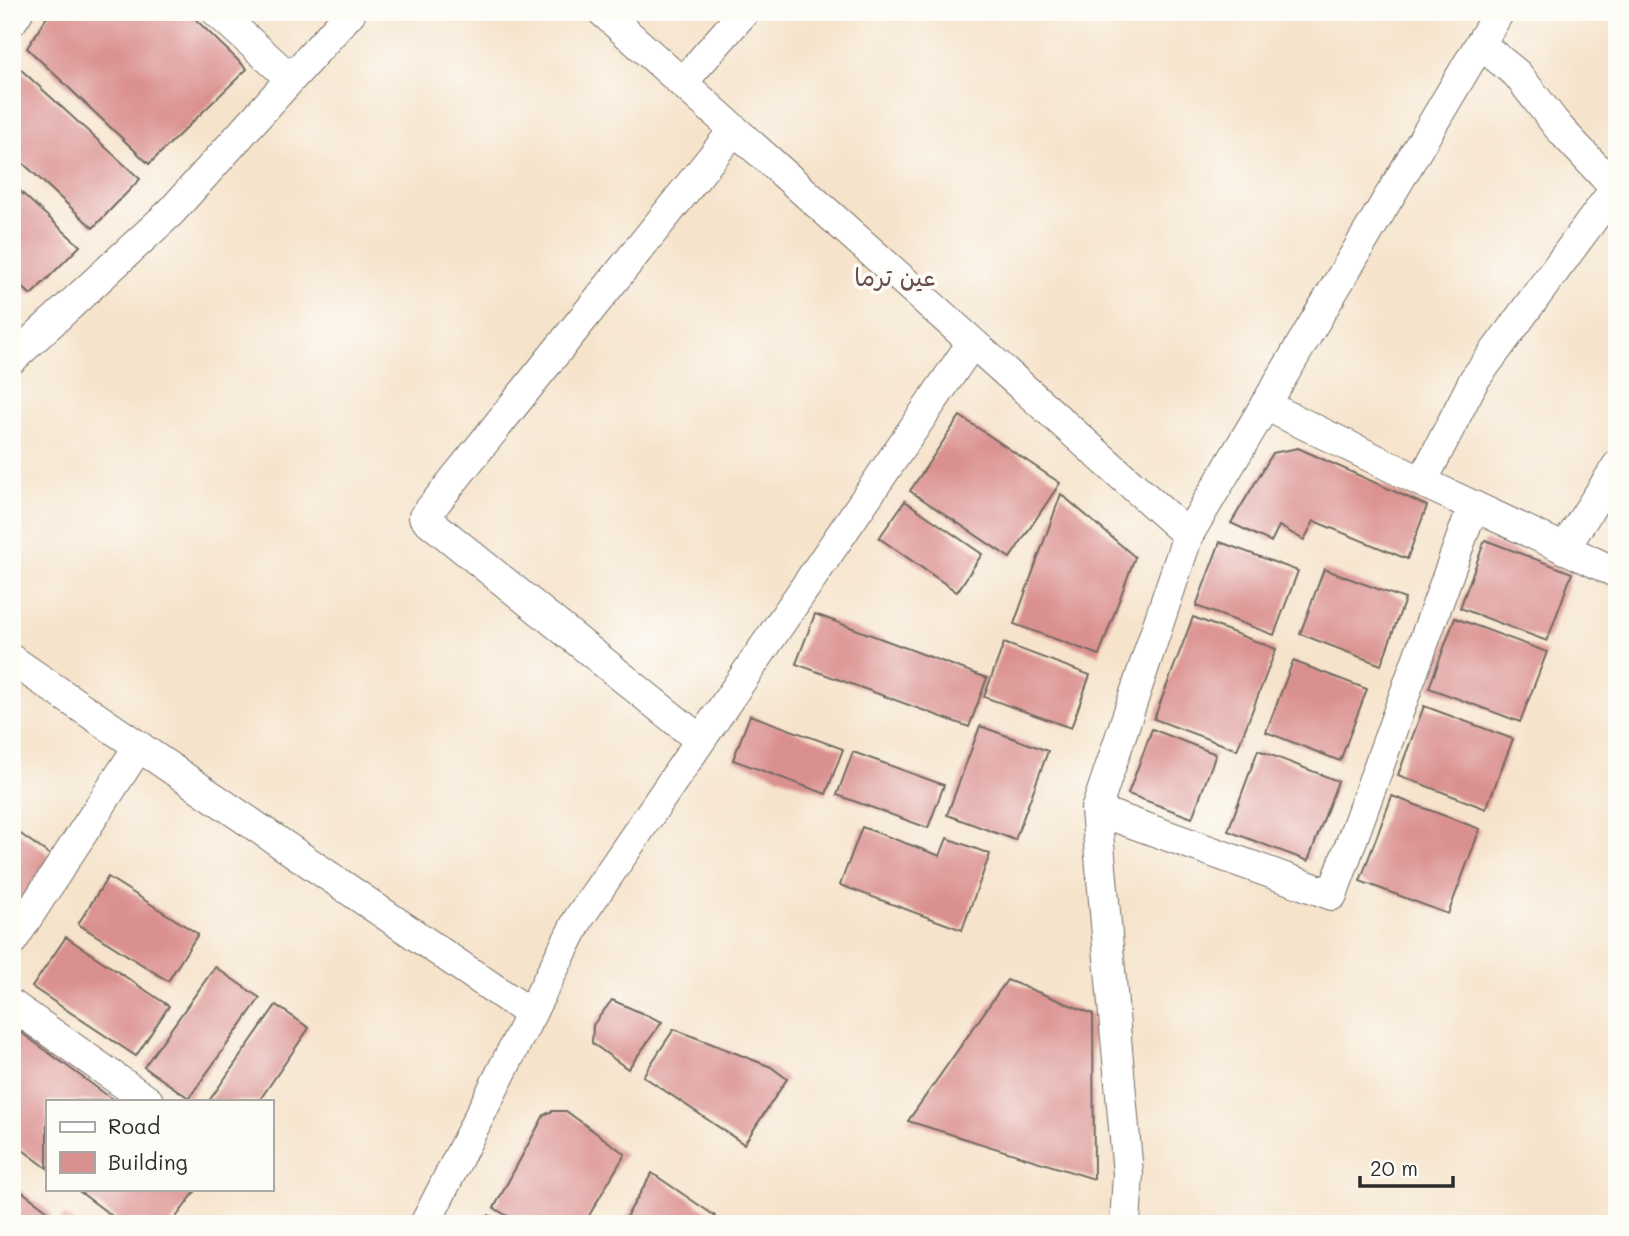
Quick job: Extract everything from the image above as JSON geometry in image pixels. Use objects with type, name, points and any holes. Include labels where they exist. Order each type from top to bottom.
[{"type":"street","points":[[12,21],[18,12]]},
{"type":"street","points":[[217,12],[290,78]]},
{"type":"street","points":[[12,359],[171,212],[351,12]]},
{"type":"street","points":[[603,12],[1188,535]]},
{"type":"street","points":[[682,83],[744,12]]},
{"type":"street","points":[[1125,1224],[1128,1174],[1096,810],[1188,535],[1499,12]]},
{"type":"street","points":[[1422,482],[1475,380],[1616,190],[1559,128],[1517,74],[1480,44]]},
{"type":"street","points":[[700,740],[424,517],[734,130]]},
{"type":"street","points":[[425,1224],[579,918],[972,343]]},
{"type":"street","points":[[1265,405],[1617,573]]},
{"type":"street","points":[[1563,549],[1617,466]]},
{"type":"street","points":[[1096,810],[1332,895],[1473,506]]},
{"type":"street","points":[[12,660],[531,1014]]},
{"type":"street","points":[[12,941],[139,746]]},
{"type":"street","points":[[12,1005],[147,1100]]},
{"type":"building","points":[[50,12],[188,12],[247,69],[149,164],[27,48]]},
{"type":"building","points":[[17,66],[140,179],[93,228],[12,153],[12,73]]},
{"type":"building","points":[[12,184],[80,246],[31,295],[12,277]]},
{"type":"building","points":[[960,416],[1060,483],[1010,558],[910,491]]},
{"type":"building","points":[[1298,448],[1427,506],[1407,559],[1314,521],[1304,540],[1279,526],[1271,542],[1231,523],[1273,453]]},
{"type":"building","points":[[1061,494],[1135,557],[1099,655],[1014,624]]},
{"type":"building","points":[[905,501],[982,554],[957,592],[879,538]]},
{"type":"building","points":[[1485,540],[1572,573],[1547,641],[1460,608]]},
{"type":"building","points":[[1220,542],[1298,571],[1274,635],[1196,606]]},
{"type":"building","points":[[1324,569],[1405,599],[1381,665],[1300,634]]},
{"type":"building","points":[[815,614],[987,678],[969,727],[796,664]]},
{"type":"building","points":[[1193,617],[1276,649],[1237,750],[1154,719]]},
{"type":"building","points":[[1455,618],[1547,652],[1520,722],[1429,688]]},
{"type":"building","points":[[1004,643],[1090,675],[1071,728],[984,697]]},
{"type":"building","points":[[1293,661],[1367,689],[1340,761],[1266,732]]},
{"type":"building","points":[[1424,706],[1513,739],[1486,809],[1398,775]]},
{"type":"building","points":[[750,715],[843,749],[826,794],[733,760]]},
{"type":"building","points":[[980,726],[1048,751],[1015,840],[947,815]]},
{"type":"building","points":[[1152,729],[1216,754],[1192,818],[1128,794]]},
{"type":"building","points":[[1258,750],[1338,781],[1308,861],[1228,831]]},
{"type":"building","points":[[853,752],[944,785],[928,828],[837,795]]},
{"type":"building","points":[[1392,796],[1480,829],[1448,914],[1360,881]]},
{"type":"building","points":[[862,827],[940,856],[947,838],[990,854],[962,930],[840,885]]},
{"type":"building","points":[[12,828],[56,859],[12,921]]},
{"type":"building","points":[[108,877],[198,934],[168,981],[78,924]]},
{"type":"building","points":[[66,937],[169,1006],[136,1056],[32,987]]},
{"type":"building","points":[[215,967],[260,998],[189,1098],[144,1067]]},
{"type":"building","points":[[1007,980],[1093,1014],[1094,1179],[908,1121]]},
{"type":"building","points":[[612,1000],[662,1022],[628,1069],[592,1043],[593,1025]]},
{"type":"building","points":[[276,1005],[309,1028],[260,1100],[210,1100]]},
{"type":"building","points":[[12,1026],[114,1100],[46,1100],[46,1167],[12,1142]]},
{"type":"building","points":[[674,1029],[771,1067],[787,1079],[744,1144],[643,1076]]},
{"type":"building","points":[[552,1111],[566,1111],[625,1154],[584,1224],[521,1224],[494,1208],[544,1115]]},
{"type":"building","points":[[652,1173],[715,1216],[710,1224],[622,1224]]},
{"type":"building","points":[[12,1184],[52,1214],[45,1224],[12,1224]]},
{"type":"building","points":[[77,1190],[196,1190],[171,1224],[123,1224]]},
{"type":"building","points":[[64,1215],[76,1224],[58,1224]]},
{"type":"building","points":[[489,1215],[505,1224],[484,1224]]},
{"type":"district","name":"عين ترما","points":[[895,276]]}]
